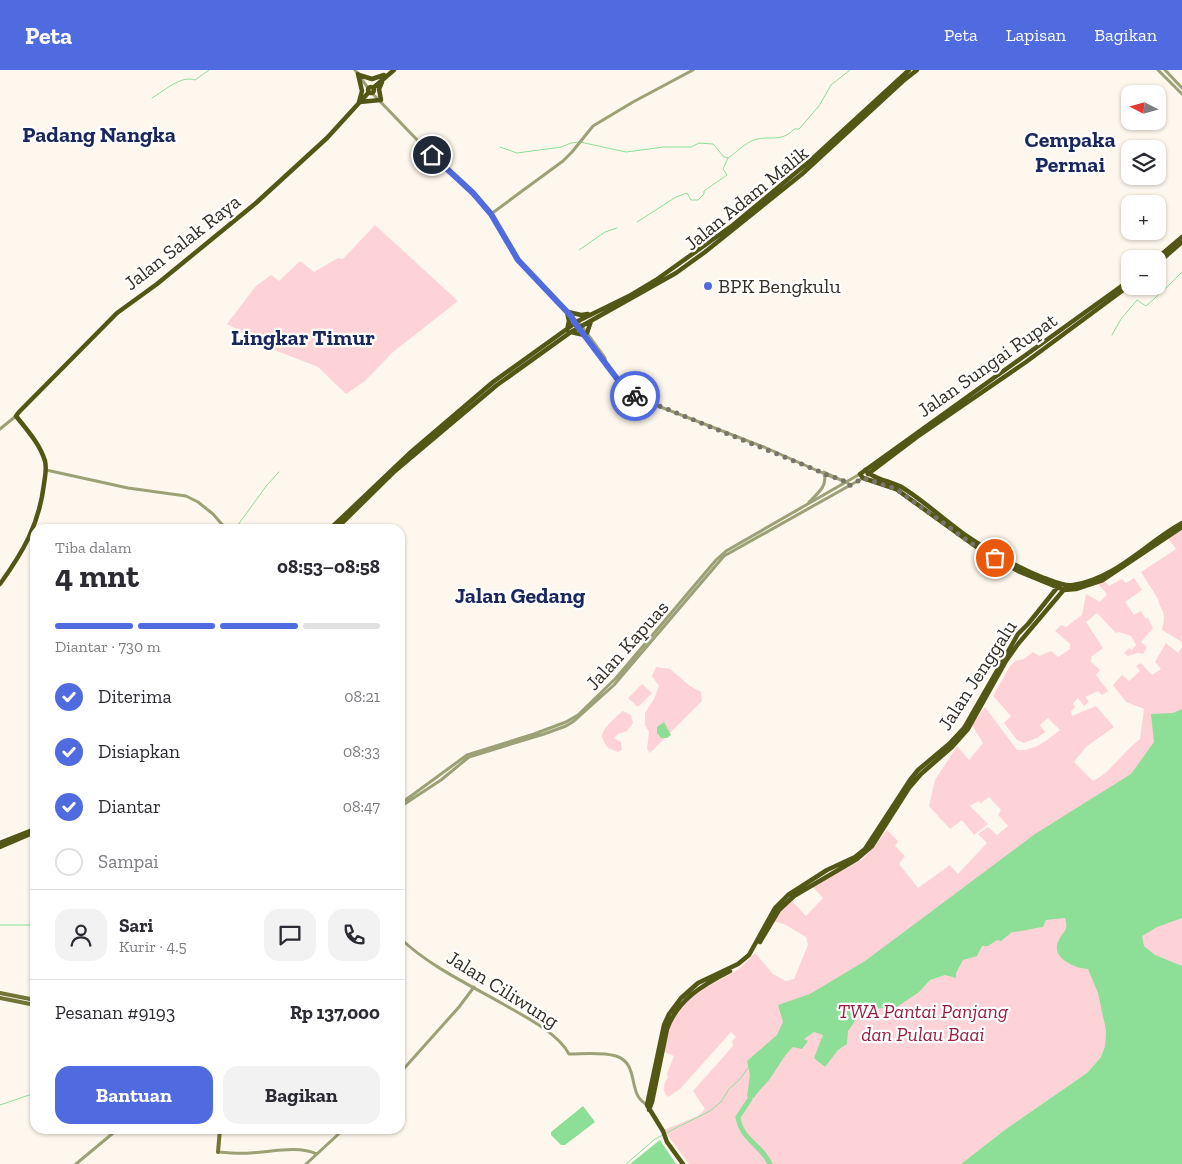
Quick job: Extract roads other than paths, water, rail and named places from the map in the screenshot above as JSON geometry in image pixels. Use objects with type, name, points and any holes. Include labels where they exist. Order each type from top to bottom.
[{"type":"main road","points":[[357,73],[362,91],[359,103],[380,100],[379,87],[389,70]]},
{"type":"main road","points":[[357,73],[372,79],[384,77],[394,70]]},
{"type":"main road","name":"Jalan Adam Malik","points":[[577,323],[591,320],[676,273],[790,178],[904,77],[909,70]]},
{"type":"main road","name":"Jalan Adam Malik","points":[[904,77],[917,70]]},
{"type":"main road","name":"Jalan Salak Raya","points":[[16,416],[117,313],[157,284],[256,204],[327,138],[384,77]]},
{"type":"main road","points":[[1166,251],[1182,237]]},
{"type":"main road","points":[[1166,256],[1182,242]]},
{"type":"main road","name":"Jalan Adam Malik","points":[[577,323],[631,295],[703,250]]},
{"type":"main road","name":"Jalan Sungai Rupat","points":[[862,476],[1121,287]]},
{"type":"main road","name":"Jalan Sungai Rupat","points":[[981,390],[1026,362],[1121,292]]},
{"type":"main road","points":[[569,331],[567,312],[580,315],[592,314]]},
{"type":"main road","points":[[569,331],[585,334],[591,320]]},
{"type":"main road","points":[[335,524],[480,396],[569,331],[577,323]]},
{"type":"main road","points":[[16,416],[44,458],[46,470],[42,503],[36,524]]},
{"type":"main road","points":[[341,524],[410,456]]},
{"type":"main road","points":[[866,472],[900,486],[982,545],[1012,563],[1059,586]]},
{"type":"main road","points":[[862,476],[896,489],[982,550],[1020,572],[1065,588],[1105,576],[1169,530],[1182,525]]},
{"type":"main road","points":[[0,584],[22,552],[30,536]]},
{"type":"main road","name":"Jalan Jenggalu","points":[[847,862],[862,852],[871,842],[886,816],[918,770],[949,744],[964,728],[1018,634],[1059,586]]},
{"type":"main road","name":"Jalan Jenggalu","points":[[649,1107],[663,1029],[669,1014],[681,998],[698,983],[738,965],[751,954],[767,921],[781,900],[827,870],[857,859],[872,846],[909,788],[968,729],[1018,644],[1065,588]]},
{"type":"main road","points":[[0,845],[30,832]]},
{"type":"main road","points":[[0,993],[30,999]]},
{"type":"main road","points":[[0,998],[30,1004]]},
{"type":"main road","points":[[649,1107],[668,1142],[683,1164]]},
{"type":"main road","points":[[218,1152],[220,1134]]},
{"type":"street","points":[[491,214],[563,161],[593,126],[693,70]]},
{"type":"street","points":[[1158,70],[1182,94]]},
{"type":"street","points":[[1165,70],[1182,88]]},
{"type":"street","points":[[357,73],[423,146],[473,193],[491,214],[518,260],[577,323],[605,358],[606,363],[621,384],[634,396],[848,484]]},
{"type":"street","points":[[0,428],[16,416]]},
{"type":"street","points":[[46,470],[134,489],[177,494],[192,498],[213,514],[222,524]]},
{"type":"street","points":[[805,506],[822,489],[825,479],[822,473]]},
{"type":"street","name":"Jalan Kapuas","points":[[405,803],[469,757],[544,734],[574,721],[614,685],[724,556],[862,476]]},
{"type":"street","name":"Jalan Kapuas","points":[[781,522],[805,506],[848,484]]},
{"type":"street","name":"Jalan Ciliwung","points":[[405,942],[429,961],[543,1028],[569,1054],[611,1055],[623,1059],[631,1069],[635,1090],[649,1107]]},
{"type":"street","points":[[405,1067],[459,1007],[474,987]]},
{"type":"street","points":[[76,1164],[112,1134]]},
{"type":"street","points":[[306,1164],[339,1134]]},
{"type":"street","points":[[218,1152],[242,1153],[297,1150],[317,1154]]},
{"type":"waterway","points":[[152,98],[178,82],[190,79],[195,80],[209,70]]},
{"type":"waterway","points":[[500,147],[517,153],[561,147],[580,142],[626,152],[664,147],[691,147],[699,143],[713,144],[724,157],[728,158],[747,143],[754,140],[785,136],[794,129],[799,129],[819,106],[831,85],[850,70]]},
{"type":"waterway","points":[[637,222],[676,197],[687,193],[691,200],[698,200],[704,194],[704,191],[727,175],[723,169],[728,158]]},
{"type":"waterway","points":[[579,250],[605,232],[617,228]]},
{"type":"waterway","points":[[1112,335],[1121,319],[1137,300],[1146,306],[1182,272]]},
{"type":"waterway","points":[[239,524],[267,485],[279,472]]},
{"type":"waterway","points":[[0,925],[30,925]]},
{"type":"waterway","points":[[666,1133],[710,1111],[721,1102],[729,1089],[748,1068]]},
{"type":"waterway","points":[[0,1105],[30,1095]]},
{"type":"waterway","points":[[750,1099],[738,1117],[740,1125],[747,1137],[762,1151],[770,1164]]},
{"type":"waterway","points":[[626,1164],[655,1139],[663,1135]]},
{"type":"place","name":"BPK Bengkulu","points":[[708,286]]},
{"type":"district","name":"Padang Nangka","points":[[99,134]]},
{"type":"district","name":"Cempaka Permai","points":[[1070,152]]},
{"type":"district","name":"Lingkar Timur","points":[[303,337]]},
{"type":"district","name":"Jalan Gedang","points":[[520,595]]},
{"type":"park label","name":"TWA Pantai Panjang dan Pulau Baai","points":[[923,1022]]}]
